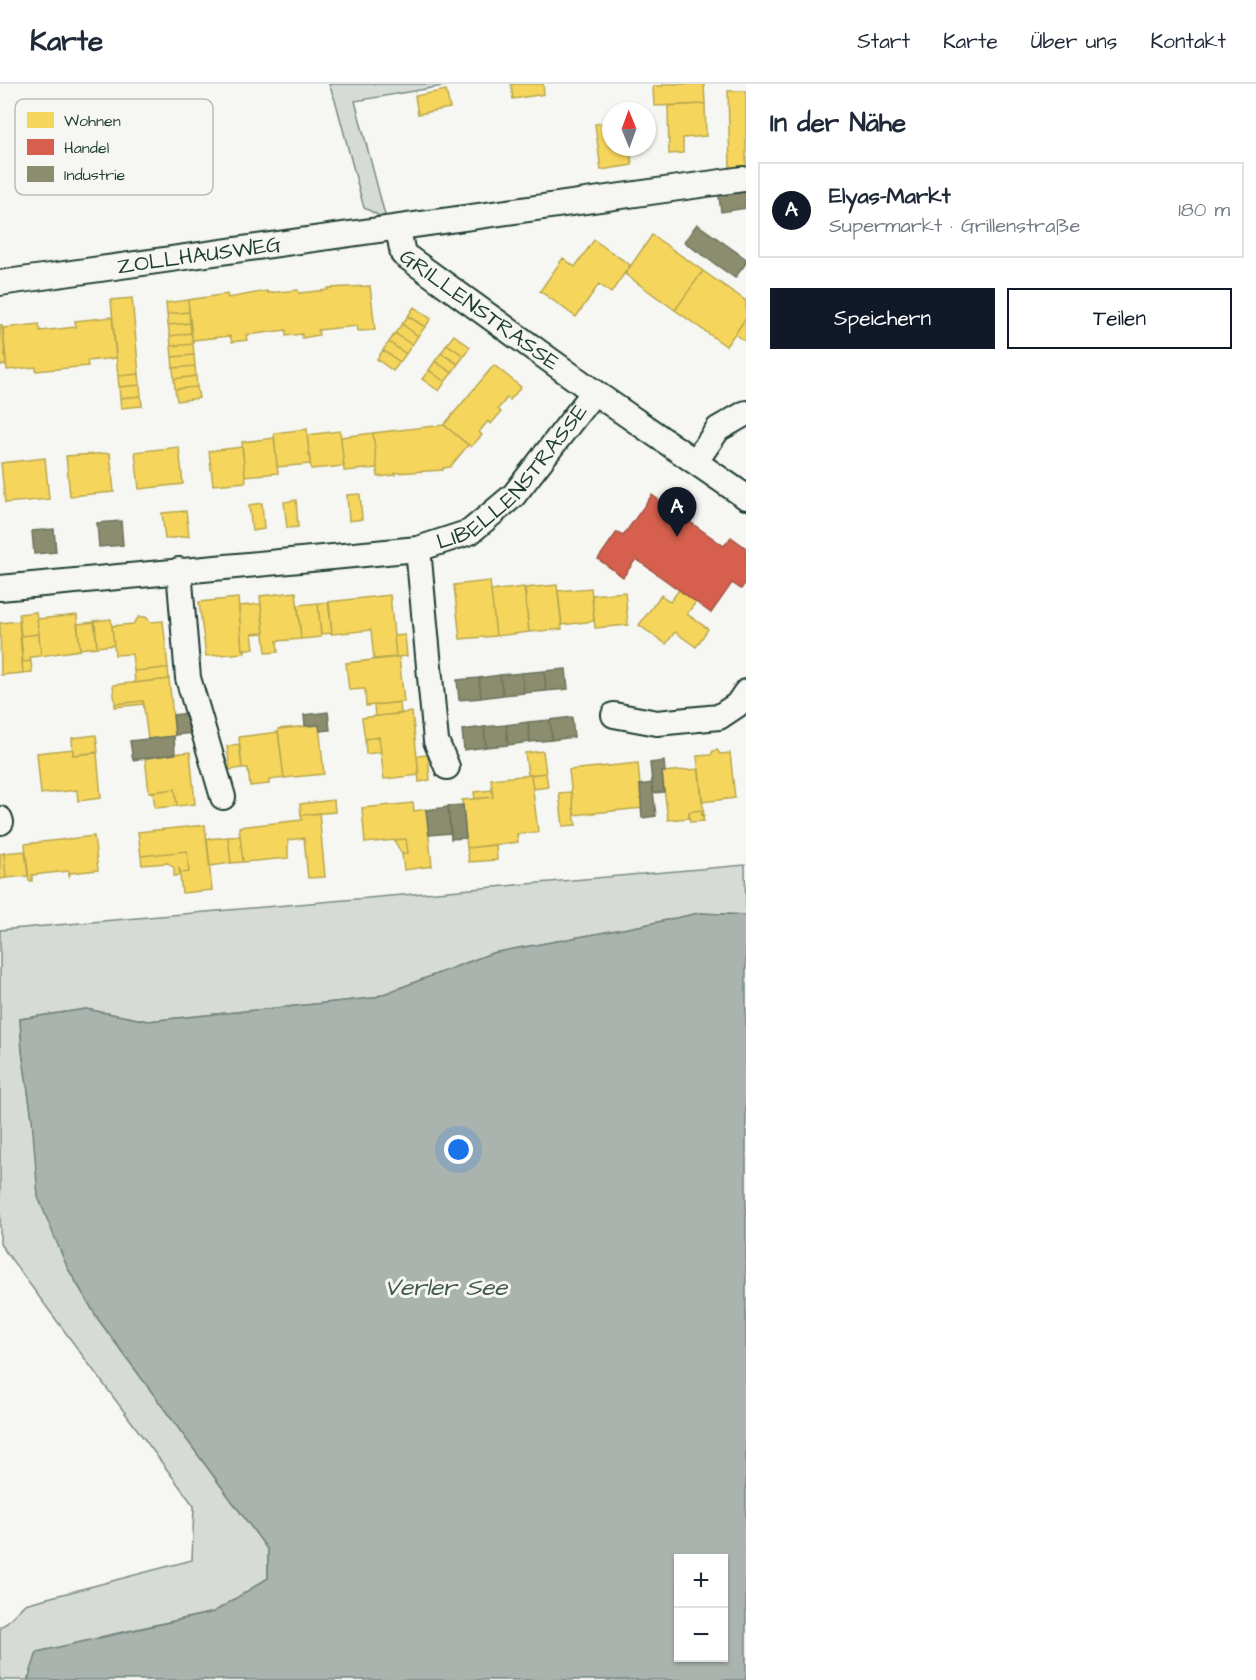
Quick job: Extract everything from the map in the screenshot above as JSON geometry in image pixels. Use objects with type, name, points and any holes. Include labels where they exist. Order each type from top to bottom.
[{"type":"street","name":"GRILLENSTRASSE","points":[[743,179],[398,229],[403,254],[594,392],[746,497]]},
{"type":"street","name":"ZOLLHAUSWEG","points":[[0,283],[398,229]]},
{"type":"street","name":"LIBELLENSTRASSE","points":[[0,588],[418,549],[470,532],[514,495],[594,392]]},
{"type":"street","points":[[696,461],[718,429],[746,413]]},
{"type":"street","name":"LIBELLENSTRASSE","points":[[418,549],[436,741],[447,767]]},
{"type":"street","points":[[178,570],[188,678],[224,797]]},
{"type":"street","points":[[614,715],[657,723],[719,717],[737,705],[746,692]]},
{"type":"shaded area","points":[[329,84],[455,84],[355,101],[386,219],[364,208]]},
{"type":"shaded area","points":[[745,865],[746,915],[699,913],[492,953],[373,998],[148,1021],[86,1009],[20,1019],[22,1051],[32,1118],[67,1267],[98,1319],[268,1550],[268,1579],[214,1612],[100,1637],[28,1677],[28,1680],[0,1680],[0,1627],[25,1604],[192,1560],[194,1506],[0,1244],[0,930]]},
{"type":"water","name":"Verler See","points":[[699,913],[746,915],[746,1680],[28,1680],[37,1652],[214,1612],[268,1578],[268,1550],[98,1319],[67,1267],[38,1197],[32,1118],[22,1051],[20,1019],[86,1009],[148,1021],[373,998],[492,953]]},
{"type":"building: Wohnen","points":[[511,84],[543,84],[544,94],[513,99]]},
{"type":"building: Wohnen","points":[[663,84],[704,84],[705,104],[656,106],[653,86],[663,86]]},
{"type":"building: Wohnen","points":[[446,90],[450,108],[418,114],[415,96]]},
{"type":"building: Wohnen","points":[[728,91],[746,91],[746,168],[730,169]]},
{"type":"building: Wohnen","points":[[705,104],[706,136],[683,138],[683,153],[669,154],[668,106]]},
{"type":"building: Wohnen","points":[[602,123],[602,156],[631,156],[632,165],[601,170],[595,124]]},
{"type":"building: Wohnen","points":[[652,235],[703,271],[675,310],[625,274]]},
{"type":"building: Wohnen","points":[[594,240],[630,265],[611,293],[599,284],[576,317],[540,291],[563,258],[575,267]]},
{"type":"building: Wohnen","points":[[703,271],[746,301],[746,318],[726,346],[675,310]]},
{"type":"building: Wohnen","points":[[370,286],[375,330],[358,331],[357,326],[318,330],[319,335],[302,338],[302,334],[286,336],[286,330],[246,335],[247,340],[232,342],[230,336],[193,340],[193,345],[188,300],[227,294],[228,298],[267,291],[268,293],[298,290],[299,293],[328,290],[328,288]]},
{"type":"building: Wohnen","points":[[132,298],[139,374],[118,376],[111,300]]},
{"type":"building: Wohnen","points":[[188,300],[189,312],[167,314],[166,303]]},
{"type":"building: Wohnen","points":[[414,307],[431,319],[425,327],[408,316]]},
{"type":"building: Wohnen","points":[[189,312],[190,323],[168,325],[167,314]]},
{"type":"building: Wohnen","points":[[408,316],[425,327],[418,336],[402,324]]},
{"type":"building: Wohnen","points":[[112,317],[116,358],[87,361],[88,366],[36,371],[36,367],[7,370],[3,328],[39,324],[40,331],[76,327],[75,321]]},
{"type":"building: Wohnen","points":[[746,318],[746,342],[735,334]]},
{"type":"building: Wohnen","points":[[190,323],[191,333],[170,336],[168,325]]},
{"type":"building: Wohnen","points":[[402,324],[418,336],[412,345],[395,333]]},
{"type":"building: Wohnen","points":[[0,325],[2,325],[6,365],[0,365]]},
{"type":"building: Wohnen","points":[[191,333],[193,344],[171,346],[170,336]]},
{"type":"building: Wohnen","points":[[395,333],[412,345],[406,354],[389,342]]},
{"type":"building: Wohnen","points":[[454,335],[470,347],[464,356],[447,344]]},
{"type":"building: Wohnen","points":[[389,342],[406,354],[400,362],[383,350]]},
{"type":"building: Wohnen","points":[[193,344],[194,355],[172,357],[171,346]]},
{"type":"building: Wohnen","points":[[447,344],[464,356],[458,364],[441,353]]},
{"type":"building: Wohnen","points":[[383,350],[400,362],[393,371],[377,359]]},
{"type":"building: Wohnen","points":[[441,353],[458,364],[452,373],[435,361]]},
{"type":"building: Wohnen","points":[[194,355],[195,366],[173,368],[172,357]]},
{"type":"building: Wohnen","points":[[435,361],[452,373],[445,382],[429,370]]},
{"type":"building: Wohnen","points":[[494,365],[521,387],[510,400],[507,398],[498,409],[501,412],[491,424],[488,421],[479,432],[482,435],[471,447],[444,425]]},
{"type":"building: Wohnen","points":[[195,366],[196,376],[174,379],[173,368]]},
{"type":"building: Wohnen","points":[[429,370],[445,382],[439,391],[422,379]]},
{"type":"building: Wohnen","points":[[139,374],[140,385],[119,387],[118,376]]},
{"type":"building: Wohnen","points":[[196,376],[197,387],[175,389],[174,379]]},
{"type":"building: Wohnen","points":[[140,385],[141,396],[120,398],[119,387]]},
{"type":"building: Wohnen","points":[[197,387],[199,398],[177,401],[175,389]]},
{"type":"building: Wohnen","points":[[141,396],[142,406],[121,408],[120,398]]},
{"type":"building: Wohnen","points":[[444,425],[468,445],[450,467],[443,468],[443,470],[395,473],[395,475],[378,477],[373,433]]},
{"type":"building: Wohnen","points":[[307,429],[310,464],[277,467],[274,433]]},
{"type":"building: Wohnen","points":[[340,431],[344,466],[311,469],[307,435]]},
{"type":"building: Wohnen","points":[[373,433],[377,468],[344,471],[341,437]]},
{"type":"building: Wohnen","points":[[274,438],[278,473],[245,476],[242,442]]},
{"type":"building: Wohnen","points":[[179,447],[183,484],[139,489],[135,452]]},
{"type":"building: Wohnen","points":[[242,447],[246,482],[213,485],[209,451]]},
{"type":"building: Wohnen","points":[[110,453],[114,492],[70,496],[66,456]]},
{"type":"building: Wohnen","points":[[45,458],[49,499],[5,503],[1,463]]},
{"type":"building: Wohnen","points":[[360,494],[362,519],[349,521],[347,495]]},
{"type":"building: Wohnen","points":[[296,500],[298,527],[287,528],[284,502]]},
{"type":"building: Wohnen","points":[[262,503],[264,529],[252,531],[249,505]]},
{"type":"building: Wohnen","points":[[186,511],[189,536],[165,539],[162,513]]},
{"type":"building: Wohnen","points":[[490,581],[496,636],[460,639],[454,585]]},
{"type":"building: Wohnen","points":[[557,585],[562,629],[529,632],[525,588]]},
{"type":"building: Wohnen","points":[[524,587],[529,632],[496,636],[491,591]]},
{"type":"building: Wohnen","points":[[591,588],[594,621],[562,625],[558,591]]},
{"type":"building: Wohnen","points":[[679,590],[696,602],[687,614],[708,629],[696,647],[675,632],[666,644],[639,625],[661,595],[670,602]]},
{"type":"building: Wohnen","points":[[296,592],[301,639],[277,641],[278,652],[266,653],[260,596]]},
{"type":"building: Wohnen","points":[[625,592],[628,625],[595,628],[592,595]]},
{"type":"building: Wohnen","points":[[390,595],[396,657],[374,659],[371,630],[332,634],[328,602]]},
{"type":"building: Wohnen","points":[[238,598],[242,650],[245,649],[245,653],[206,656],[199,602]]},
{"type":"building: Wohnen","points":[[329,602],[332,633],[321,634],[318,603]]},
{"type":"building: Wohnen","points":[[318,603],[321,637],[301,639],[298,605]]},
{"type":"building: Wohnen","points":[[261,604],[264,633],[252,634],[254,648],[242,650],[239,606]]},
{"type":"building: Wohnen","points":[[36,612],[39,634],[21,636],[19,614]]},
{"type":"building: Wohnen","points":[[77,615],[80,650],[41,656],[37,619]]},
{"type":"building: Wohnen","points":[[139,617],[146,617],[150,622],[163,621],[168,668],[134,671],[132,654],[115,655],[112,626],[133,624]]},
{"type":"building: Wohnen","points":[[111,619],[114,645],[97,647],[94,621]]},
{"type":"building: Wohnen","points":[[19,621],[23,673],[1,675],[0,623]]},
{"type":"building: Wohnen","points":[[95,622],[97,647],[80,649],[77,624]]},
{"type":"building: Wohnen","points":[[39,634],[41,656],[30,657],[31,661],[23,662],[21,636]]},
{"type":"building: Wohnen","points":[[405,635],[407,656],[396,657],[394,636]]},
{"type":"building: Wohnen","points":[[399,657],[404,702],[366,706],[365,689],[349,690],[346,663]]},
{"type":"building: Wohnen","points":[[31,661],[32,672],[23,673],[22,662]]},
{"type":"building: Wohnen","points":[[168,668],[169,679],[135,683],[134,671]]},
{"type":"building: Wohnen","points":[[169,679],[175,736],[148,739],[143,701],[115,704],[113,685]]},
{"type":"building: Wohnen","points":[[143,701],[144,704],[115,707],[115,704]]},
{"type":"building: Wohnen","points":[[400,702],[401,714],[375,716],[374,705]]},
{"type":"building: Wohnen","points":[[412,712],[419,775],[384,779],[379,737],[365,739],[362,718]]},
{"type":"building: Wohnen","points":[[319,725],[324,774],[284,778],[278,729]]},
{"type":"building: Wohnen","points":[[278,732],[284,778],[269,780],[269,784],[250,786],[248,768],[242,768],[239,737]]},
{"type":"building: Wohnen","points":[[96,735],[98,752],[73,755],[72,738]]},
{"type":"building: Wohnen","points":[[379,737],[381,752],[366,754],[365,739]]},
{"type":"building: Wohnen","points":[[239,744],[242,768],[230,770],[227,746]]},
{"type":"building: Wohnen","points":[[73,749],[73,755],[97,753],[101,798],[78,801],[77,790],[41,794],[37,753]]},
{"type":"building: Wohnen","points":[[717,750],[720,754],[730,753],[735,798],[702,802],[697,756],[711,755]]},
{"type":"building: Wohnen","points":[[543,751],[546,773],[528,775],[525,753]]},
{"type":"building: Wohnen","points":[[190,752],[195,804],[177,806],[175,789],[149,792],[145,757]]},
{"type":"building: Wohnen","points":[[428,755],[430,780],[419,782],[417,756]]},
{"type":"building: Wohnen","points":[[638,763],[642,808],[574,815],[569,770]]},
{"type":"building: Wohnen","points":[[699,769],[704,816],[701,810],[689,812],[689,818],[668,820],[662,772]]},
{"type":"building: Wohnen","points":[[546,773],[548,787],[533,789],[531,775]]},
{"type":"building: Wohnen","points":[[531,775],[538,832],[517,834],[518,842],[467,848],[462,800],[493,797],[491,779]]},
{"type":"building: Wohnen","points":[[175,789],[177,806],[155,808],[153,792]]},
{"type":"building: Wohnen","points":[[492,790],[493,797],[475,799],[474,792]]},
{"type":"building: Wohnen","points":[[571,792],[576,825],[563,826],[559,793]]},
{"type":"building: Wohnen","points":[[334,800],[335,812],[301,815],[300,804]]},
{"type":"building: Wohnen","points":[[413,803],[414,811],[426,809],[432,866],[404,870],[402,854],[408,853],[406,839],[365,843],[362,808]]},
{"type":"building: Wohnen","points":[[701,810],[704,821],[690,822],[689,812]]},
{"type":"building: Wohnen","points":[[319,813],[325,877],[308,878],[304,838],[288,840],[288,858],[243,862],[239,827],[302,820],[301,815]]},
{"type":"building: Wohnen","points":[[205,825],[212,890],[182,893],[179,868],[181,873],[189,872],[187,851],[141,856],[138,832]]},
{"type":"building: Wohnen","points":[[94,836],[98,870],[70,873],[69,877],[69,871],[32,875],[32,881],[29,881],[25,844]]},
{"type":"building: Wohnen","points":[[240,836],[243,862],[231,863],[228,837]]},
{"type":"building: Wohnen","points":[[228,837],[231,863],[210,866],[207,839]]},
{"type":"building: Wohnen","points":[[406,839],[408,853],[402,854],[394,840]]},
{"type":"building: Wohnen","points":[[496,845],[497,860],[469,862],[467,848]]},
{"type":"building: Wohnen","points":[[25,851],[28,876],[6,878],[4,853]]},
{"type":"building: Wohnen","points":[[187,851],[189,872],[181,873],[179,868],[180,875],[174,876],[174,868],[168,863],[142,865],[141,856]]},
{"type":"building: Wohnen","points":[[4,853],[6,878],[0,879],[0,854]]},
{"type":"building: Handel","points":[[652,495],[724,546],[731,537],[746,548],[746,582],[741,589],[732,583],[711,613],[636,559],[623,577],[598,559],[617,532],[623,536]]},
{"type":"building: Industrie","points":[[746,186],[746,208],[721,212],[718,190]]},
{"type":"building: Industrie","points":[[697,224],[746,259],[746,263],[735,278],[684,242]]},
{"type":"building: Industrie","points":[[121,521],[123,545],[99,547],[97,523]]},
{"type":"building: Industrie","points":[[54,529],[56,552],[34,554],[32,531]]},
{"type":"building: Industrie","points":[[566,669],[568,689],[546,691],[544,671]]},
{"type":"building: Industrie","points":[[544,671],[546,691],[524,693],[522,673]]},
{"type":"building: Industrie","points":[[522,673],[524,693],[503,695],[500,675]]},
{"type":"building: Industrie","points":[[500,675],[503,695],[481,698],[479,678]]},
{"type":"building: Industrie","points":[[479,678],[481,698],[459,700],[457,680]]},
{"type":"building: Industrie","points":[[328,712],[330,730],[320,731],[319,725],[305,726],[304,715]]},
{"type":"building: Industrie","points":[[190,713],[193,733],[175,735],[173,715]]},
{"type":"building: Industrie","points":[[572,717],[574,737],[552,740],[550,720]]},
{"type":"building: Industrie","points":[[550,720],[552,740],[530,742],[528,722]]},
{"type":"building: Industrie","points":[[528,722],[530,742],[508,745],[506,725]]},
{"type":"building: Industrie","points":[[506,725],[508,745],[486,747],[484,727]]},
{"type":"building: Industrie","points":[[484,727],[486,747],[464,750],[462,730]]},
{"type":"building: Industrie","points":[[174,736],[175,754],[133,760],[130,741]]},
{"type":"building: Industrie","points":[[664,761],[665,772],[662,772],[664,792],[653,793],[650,763]]},
{"type":"building: Industrie","points":[[652,783],[656,816],[642,818],[640,785]]},
{"type":"building: Industrie","points":[[463,805],[466,838],[451,839],[448,806]]},
{"type":"building: Industrie","points":[[448,807],[451,833],[429,835],[426,810]]},
{"type":"place","name":"Elyas-Markt","points":[[677,537]]}]
